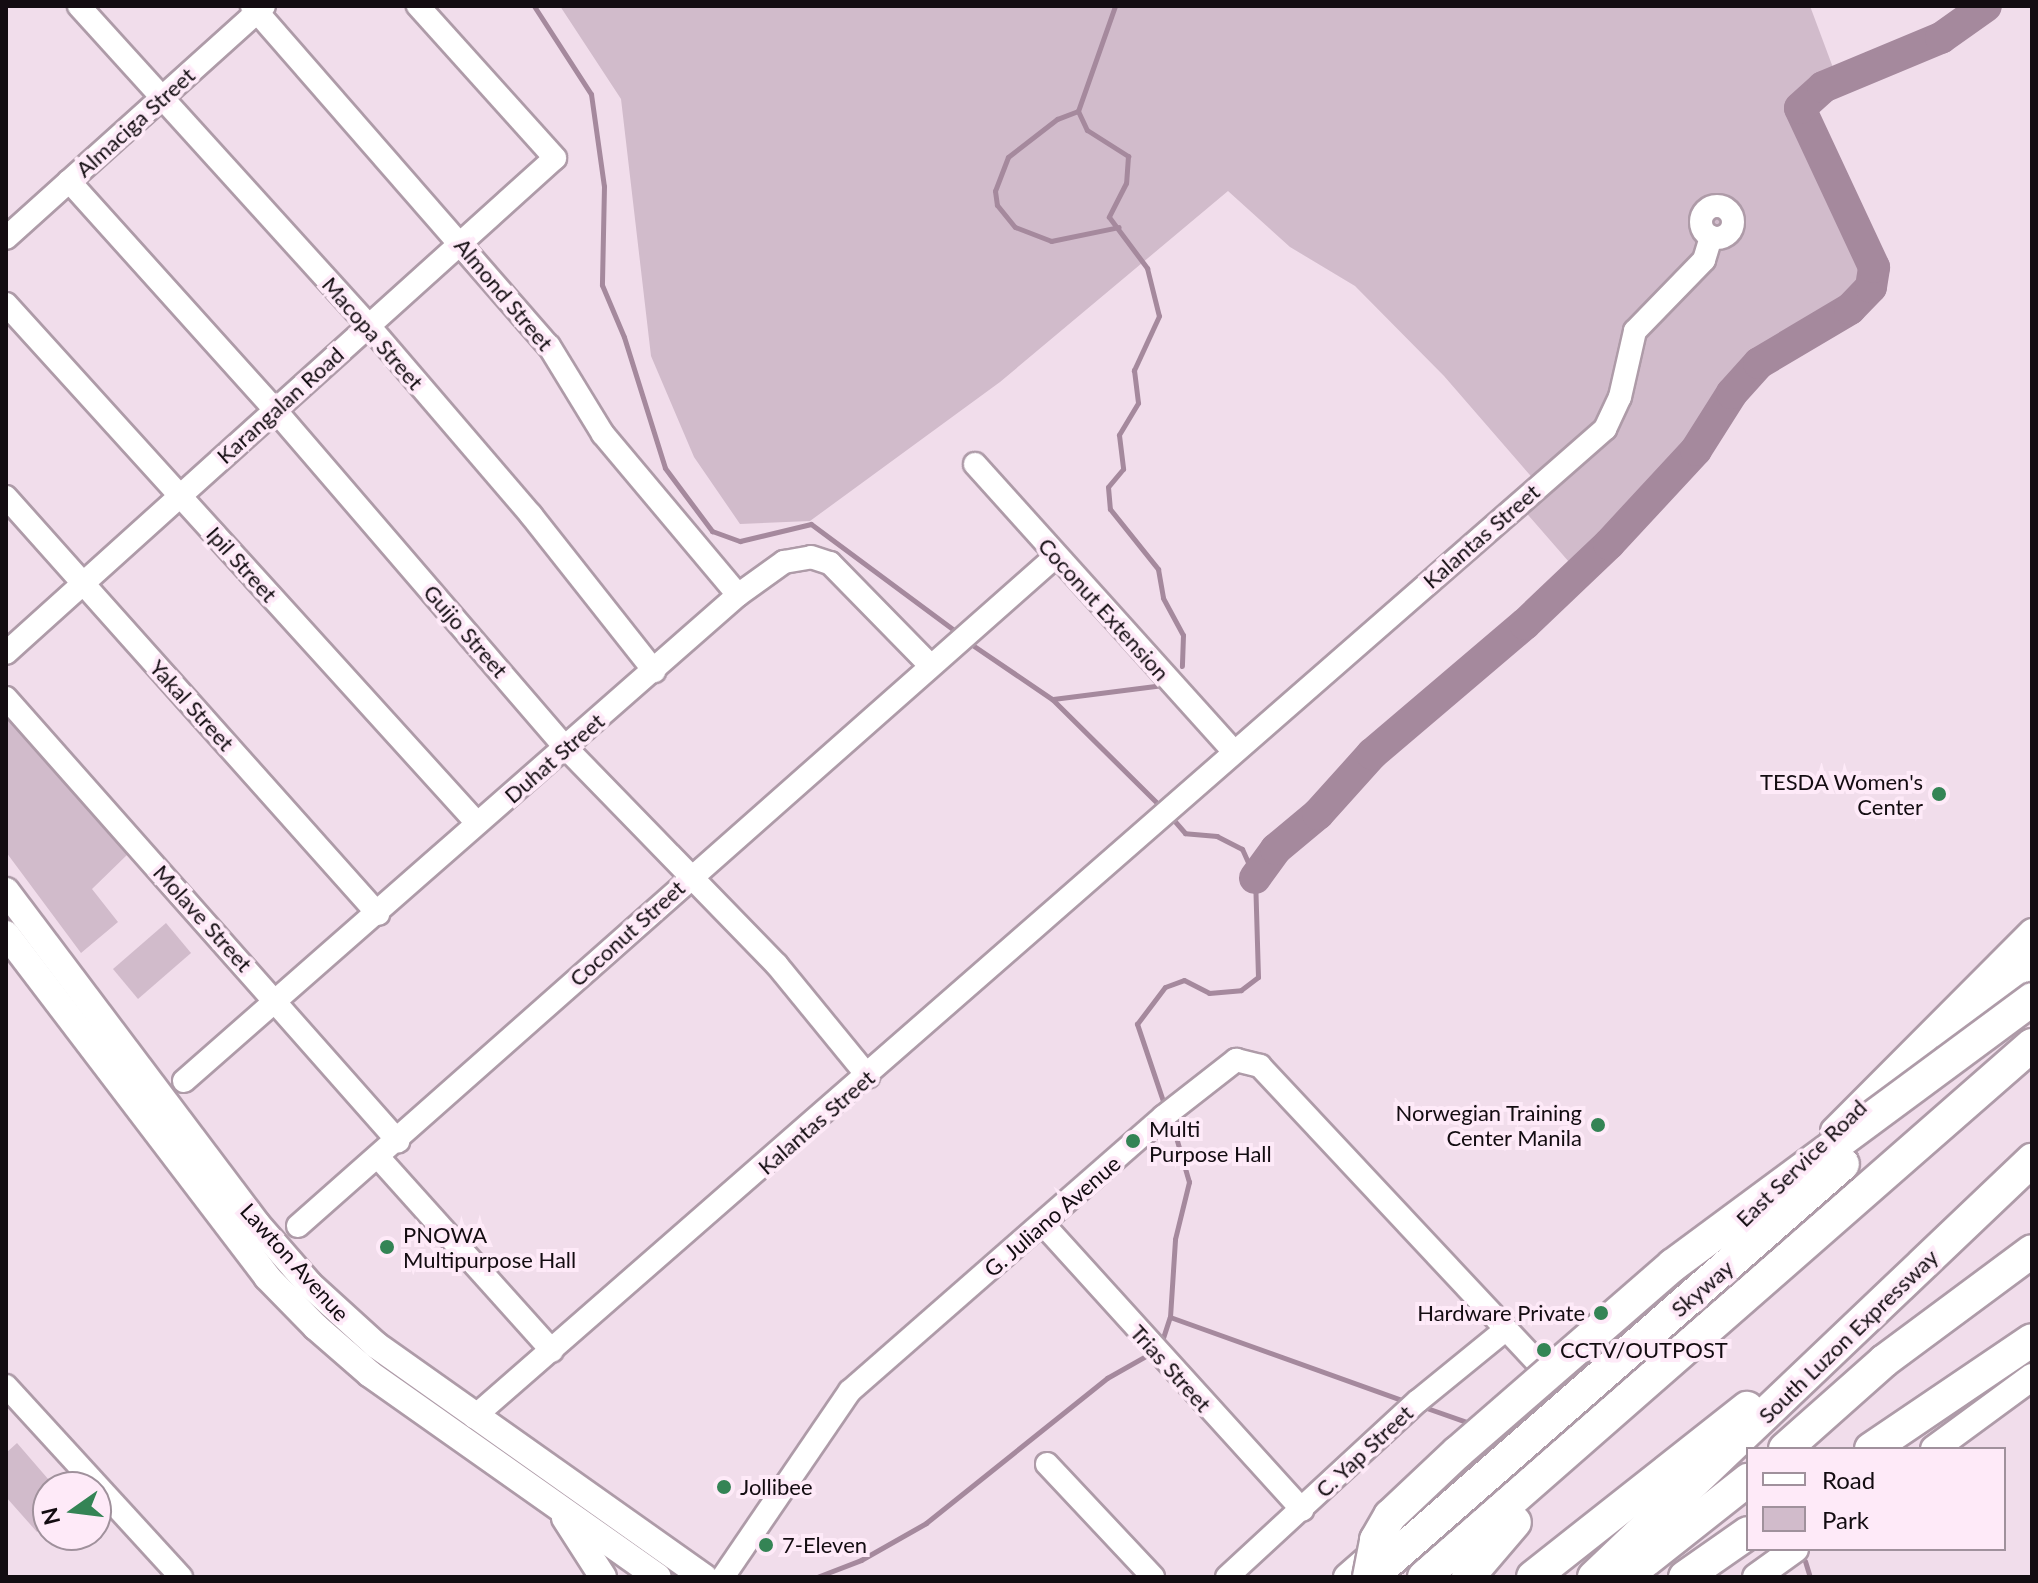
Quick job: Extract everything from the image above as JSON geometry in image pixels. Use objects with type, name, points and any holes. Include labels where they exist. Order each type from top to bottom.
[{"type":"highway","points":[[1370,1577],[1376,1540],[1390,1516],[1458,1452],[1673,1265],[2032,999]]},
{"type":"highway","name":"Skyway","points":[[1424,1577],[1708,1333],[2032,1045]]},
{"type":"highway","name":"South Luzon Expressway","points":[[1594,1577],[2032,1160]]},
{"type":"highway","name":"South Luzon Expressway","points":[[1787,1447],[1894,1352],[2032,1251]]},
{"type":"highway","points":[[1468,1577],[1495,1542],[1708,1333]]},
{"type":"highway","points":[[1874,1447],[2032,1340]]},
{"type":"highway","points":[[1533,1577],[1681,1457],[1837,1348]]},
{"type":"highway","points":[[1625,1577],[1746,1482]]},
{"type":"highway","points":[[1685,1577],[1746,1534]]},
{"type":"highway","points":[[1723,1577],[1756,1551]]},
{"type":"main road","name":"Lawton Avenue","points":[[6,891],[256,1223],[309,1284],[376,1345],[474,1417],[666,1570]]},
{"type":"main road","name":"East Service Road","points":[[1384,1577],[1987,993],[2032,932]]},
{"type":"main road","name":"Lawton Avenue","points":[[6,934],[267,1277],[370,1374],[554,1502],[666,1570],[704,1577]]},
{"type":"main road","name":"East Service Road","points":[[1987,993],[2032,964]]},
{"type":"main road","points":[[1937,1447],[2032,1377]]},
{"type":"main road","name":"East Service Road","points":[[1347,1577],[1571,1397]]},
{"type":"main road","points":[[554,1502],[603,1577]]},
{"type":"main road","points":[[1756,1577],[1792,1551]]},
{"type":"street","name":"Macopa Street","points":[[79,6],[369,326],[531,515],[654,671]]},
{"type":"street","name":"Karangalan Road","points":[[6,653],[555,158],[418,6]]},
{"type":"street","name":"Almaciga Street","points":[[6,237],[258,8]]},
{"type":"street","name":"Almond Street","points":[[258,8],[549,346],[603,434],[738,595]]},
{"type":"street","name":"Guijo Street","points":[[69,181],[275,410],[566,748],[687,878],[777,965],[868,1076]]},
{"type":"street","name":"Kalantas Street","points":[[474,1417],[1605,429],[1620,397],[1635,331],[1704,260],[1711,237]]},
{"type":"street","name":"Ipil Street","points":[[6,304],[477,823]]},
{"type":"street","name":"Coconut Extension","points":[[975,464],[1234,752]]},
{"type":"street","name":"Yakal Street","points":[[6,497],[378,914]]},
{"type":"street","name":"Coconut Street","points":[[298,1226],[379,1158],[687,878],[929,664],[1056,556]]},
{"type":"street","name":"Duhat Street","points":[[184,1081],[738,595],[796,558],[830,563],[929,664]]},
{"type":"street","name":"Molave Street","points":[[6,698],[398,1141]]},
{"type":"street","name":"G. Juliano Avenue","points":[[723,1577],[850,1391],[1163,1117],[1236,1060],[1250,1060],[1260,1066],[1571,1397]]},
{"type":"street","points":[[379,1158],[552,1351]]},
{"type":"street","name":"Trias Street","points":[[1043,1224],[1157,1354],[1302,1510]]},
{"type":"street","name":"C. Yap Street","points":[[1227,1577],[1401,1416],[1505,1330]]},
{"type":"street","points":[[6,1386],[181,1577]]},
{"type":"street","points":[[1047,1464],[1153,1577]]},
{"type":"green space","points":[[560,6],[1810,6],[1835,73],[1798,113],[1862,257],[1858,282],[1754,371],[1686,465],[1576,570],[1516,501],[1536,482],[1444,376],[1355,286],[1290,247],[1228,191],[1000,382],[810,521],[740,524],[694,457],[651,356],[621,99]]},
{"type":"green space","points":[[6,711],[129,853],[92,889],[118,922],[81,953],[6,852]]},
{"type":"green space","points":[[166,923],[191,953],[138,999],[113,969]]},
{"type":"green space","points":[[17,1443],[41,1471],[32,1471],[32,1526],[6,1497],[6,1453]]},
{"type":"waterway","points":[[534,6],[591,94],[604,186],[602,285],[624,337],[665,468],[712,531],[740,541],[811,524],[958,633]]},
{"type":"waterway","points":[[1115,6],[1078,111],[1087,130],[1128,156],[1126,183],[1109,217],[1147,268],[1159,316],[1134,370],[1138,403],[1119,435],[1123,469],[1108,487],[1110,509],[1158,569],[1163,598],[1183,635],[1182,666]]},
{"type":"waterway","points":[[1255,878],[1276,849],[1318,814],[1372,754],[1525,624],[1609,544],[1696,450],[1732,393],[1759,363],[1850,309],[1871,287],[1874,267],[1800,108],[1823,87],[1941,38],[1986,6]]},
{"type":"waterway","points":[[1078,111],[1057,119],[1008,157],[995,191],[997,205],[1015,227],[1051,241],[1119,227]]},
{"type":"waterway","points":[[968,642],[1052,699],[1163,809]]},
{"type":"waterway","points":[[1053,699],[1163,685]]},
{"type":"waterway","points":[[1165,1107],[1137,1024],[1165,987],[1184,980],[1209,993],[1241,990],[1258,977],[1255,878],[1242,849],[1217,836],[1185,833],[1170,816]]},
{"type":"waterway","points":[[1161,1344],[1170,1317],[1175,1239],[1189,1182],[1171,1120]]},
{"type":"waterway","points":[[1170,1317],[1408,1402]]},
{"type":"waterway","points":[[817,1577],[861,1560],[926,1523],[1107,1378],[1151,1353]]},
{"type":"waterway","points":[[1421,1406],[1472,1424]]},
{"type":"waterway","points":[[1805,1561],[1810,1577]]},
{"type":"place","name":"TESDA Women's Center","points":[[1939,794]]},
{"type":"place","name":"Norwegian Training Center Manila","points":[[1598,1125]]},
{"type":"place","name":"Multi Purpose Hall","points":[[1133,1141]]},
{"type":"place","name":"PNOWA Multipurpose Hall","points":[[387,1247]]},
{"type":"place","name":"Hardware Private","points":[[1601,1313]]},
{"type":"place","name":"CCTV/OUTPOST","points":[[1544,1350]]},
{"type":"place","name":"Jollibee","points":[[724,1487]]},
{"type":"place","name":"7-Eleven","points":[[766,1545]]}]
